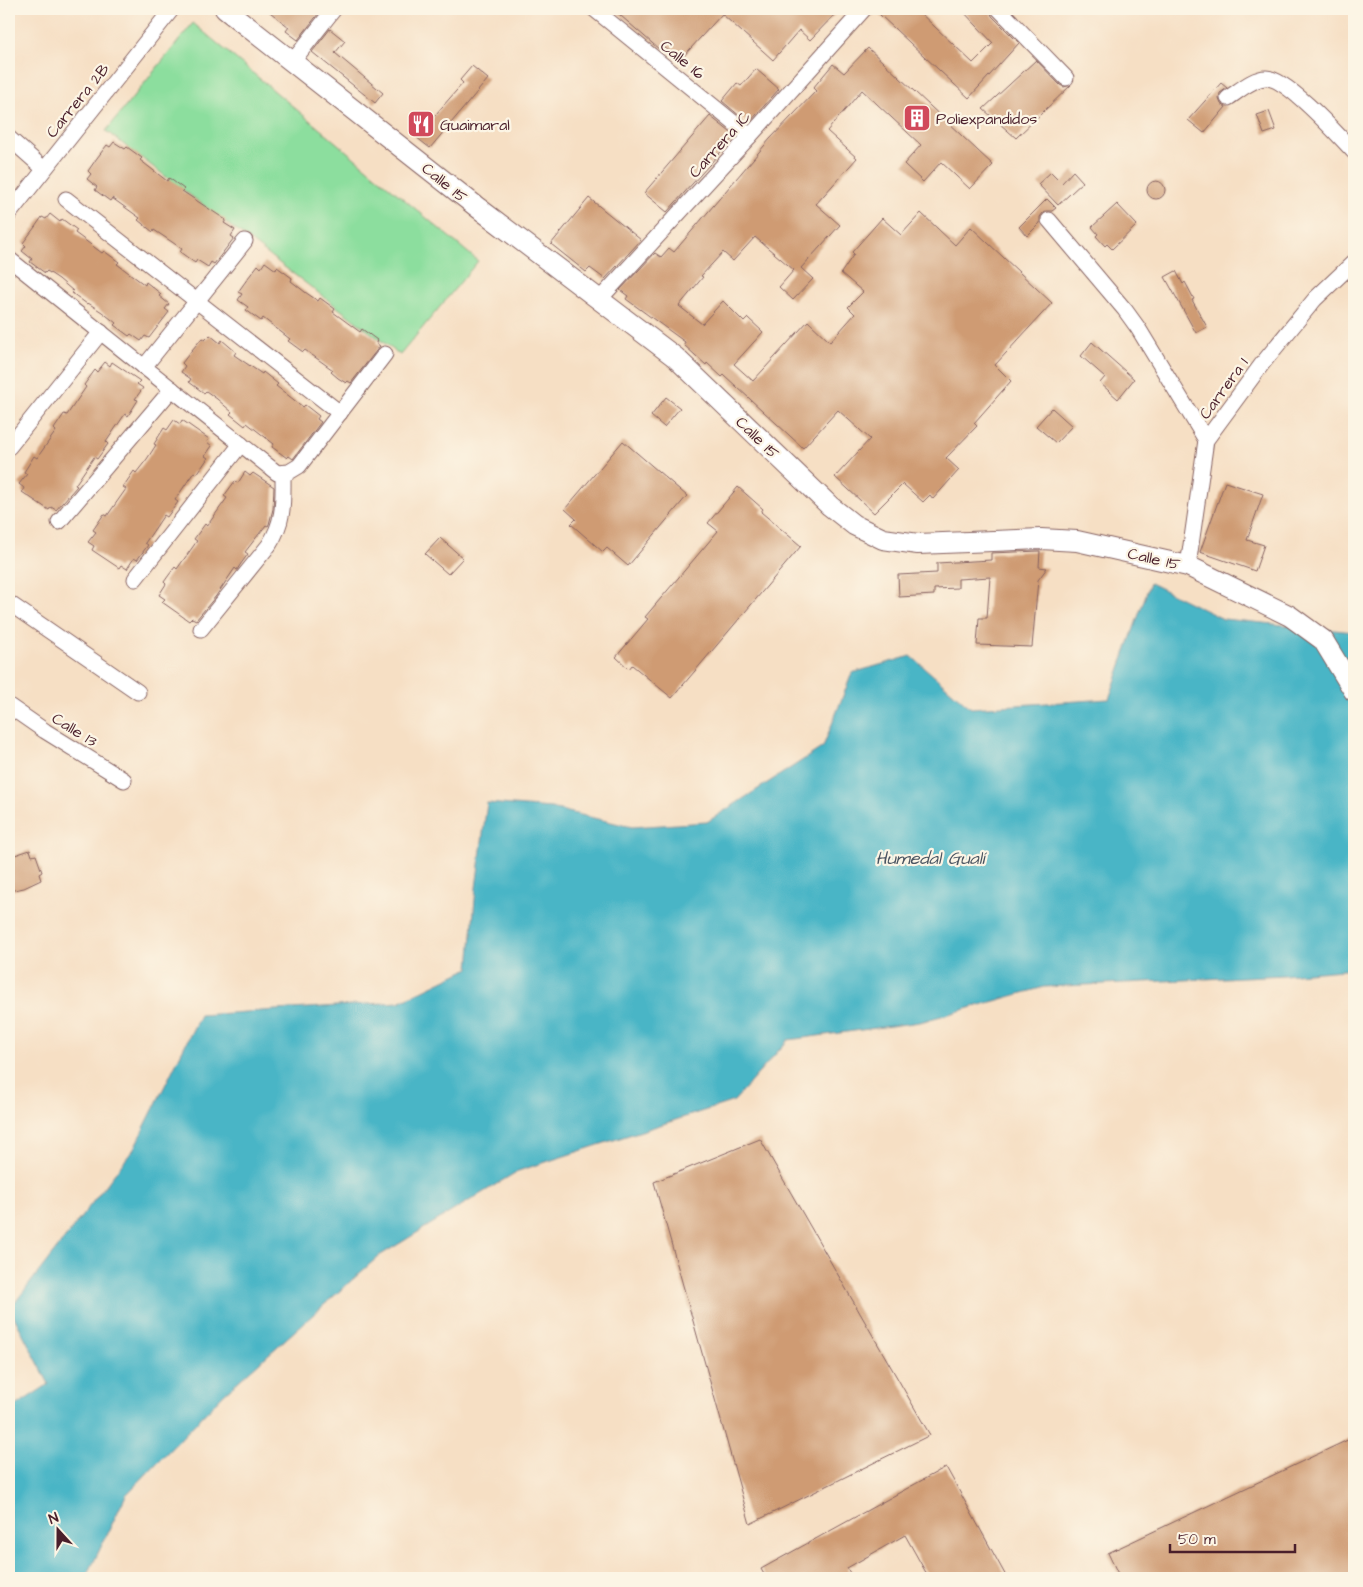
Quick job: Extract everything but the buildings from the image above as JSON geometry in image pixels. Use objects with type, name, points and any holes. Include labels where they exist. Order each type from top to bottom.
[{"type":"street","name":"Carrera 2B","points":[[9,214],[172,9]]},
{"type":"street","name":"Calle 15","points":[[225,9],[477,207],[675,357],[830,506],[854,525],[883,538],[918,544],[1041,539],[1077,541],[1188,566],[1290,616],[1323,640],[1354,691]]},
{"type":"street","points":[[293,61],[334,9]]},
{"type":"street","name":"Calle 16","points":[[594,9],[750,136]]},
{"type":"street","name":"Carrera 1C","points":[[598,300],[750,136],[864,9]]},
{"type":"street","points":[[1000,9],[1066,78]]},
{"type":"street","points":[[1228,98],[1256,80],[1266,78],[1274,80],[1311,106],[1354,152]]},
{"type":"street","points":[[9,138],[44,169]]},
{"type":"street","points":[[66,199],[340,413]]},
{"type":"street","points":[[1049,220],[1138,328],[1206,440]]},
{"type":"street","points":[[144,367],[245,242]]},
{"type":"street","points":[[9,259],[276,473],[289,472],[299,466],[386,354]]},
{"type":"street","name":"Carrera 1","points":[[1188,566],[1206,440],[1262,364],[1315,299],[1354,262]]},
{"type":"street","points":[[9,447],[101,332]]},
{"type":"street","points":[[59,522],[172,389]]},
{"type":"street","points":[[135,579],[241,444]]},
{"type":"street","points":[[201,629],[275,536],[282,516],[283,473]]},
{"type":"street","points":[[9,603],[138,692]]},
{"type":"street","name":"Calle 13","points":[[9,706],[45,732],[124,780]]},
{"type":"green space","points":[[193,23],[478,261],[400,355],[106,131]]},
{"type":"water","name":"Humedal Gualí","points":[[1150,583],[1223,619],[1354,632],[1354,969],[1284,975],[1044,987],[920,1022],[788,1040],[734,1101],[518,1171],[379,1256],[224,1394],[126,1495],[86,1578],[9,1578],[9,1410],[49,1384],[10,1309],[133,1150],[200,1015],[399,1002],[469,968],[476,888],[487,803],[551,808],[632,827],[707,822],[823,747],[852,673],[911,656],[971,708],[1109,699]]},
{"type":"place","name":"Poliexpandidos","points":[[917,118]]},
{"type":"place","name":"Guaimaral","points":[[421,124]]}]
